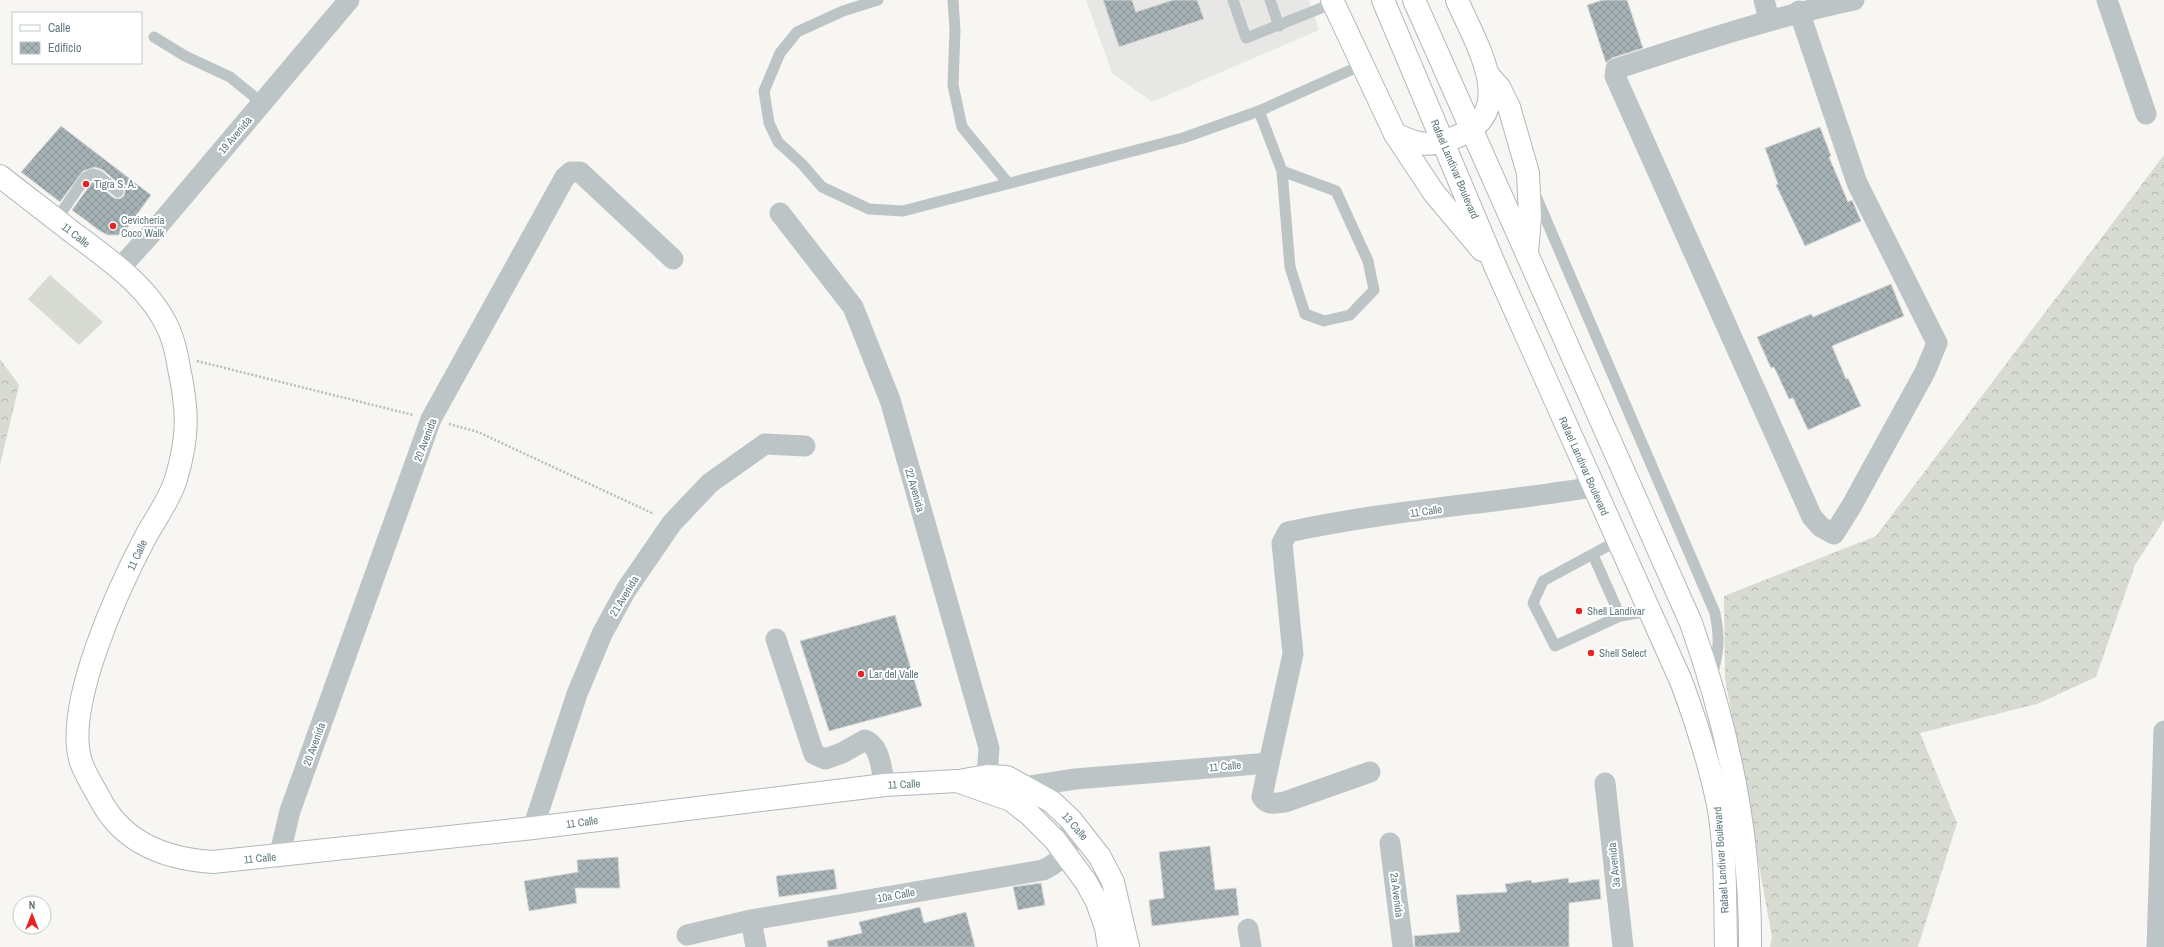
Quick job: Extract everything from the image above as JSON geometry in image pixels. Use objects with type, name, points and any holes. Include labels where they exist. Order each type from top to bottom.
[{"type":"main road","name":"Rafael Landivar Boulevard","points":[[1383,0],[1496,268],[1681,681],[1700,732],[1718,805],[1724,867],[1726,947]]},
{"type":"main road","name":"Rafael Landivar Boulevard","points":[[1414,0],[1691,623],[1711,678],[1733,768],[1742,822],[1747,865],[1750,947]]},
{"type":"main road","points":[[1395,134],[1413,143],[1427,146],[1443,142],[1471,130],[1488,109],[1491,98],[1489,77],[1457,0]]},
{"type":"main road","points":[[1333,2],[1395,134],[1434,193],[1496,268]]},
{"type":"main road","points":[[1489,77],[1499,87],[1509,107],[1524,153],[1528,178],[1530,217],[1527,255]]},
{"type":"main road","name":"11 Calle","points":[[0,176],[120,268],[158,311],[169,330],[187,404],[187,428],[176,481],[145,539],[106,624],[85,683],[77,724],[81,761],[106,813],[137,840],[167,855],[191,861],[213,862],[279,857],[533,828],[885,785],[957,781],[989,784]]},
{"type":"main road","name":"13 Calle","points":[[989,784],[1007,777],[1052,802],[1071,820],[1100,857],[1113,882],[1128,947]]},
{"type":"main road","points":[[989,784],[1029,814],[1066,853],[1097,902],[1106,928],[1109,947]]},
{"type":"street","name":"19 Avenida","points":[[120,268],[159,225],[349,0]]},
{"type":"street","points":[[1799,11],[1857,183],[1937,343],[1925,372],[1852,505],[1834,534],[1821,526],[1812,517],[1615,76],[1616,69],[1767,10],[1799,11],[1823,3],[1854,0]]},
{"type":"street","points":[[2107,0],[2146,114]]},
{"type":"street","name":"20 Avenida","points":[[279,857],[290,810],[431,419],[565,177],[571,172],[580,172],[673,259]]},
{"type":"street","name":"22 Avenida","points":[[780,213],[853,308],[890,400],[989,748],[989,784]]},
{"type":"street","name":"21 Avenida","points":[[533,828],[577,694],[602,634],[626,590],[672,523],[710,484],[765,444],[805,446]]},
{"type":"street","name":"11 Calle","points":[[1024,786],[1075,779],[1269,763],[1293,654],[1282,542],[1288,532],[1329,523],[1527,498],[1593,487]]},
{"type":"street","points":[[776,639],[814,754],[825,759],[842,753],[865,740],[871,742],[875,748],[885,785]]},
{"type":"street","points":[[2157,947],[2164,731]]},
{"type":"street","points":[[1269,763],[1262,797],[1265,802],[1271,804],[1285,802],[1370,772]]},
{"type":"street","name":"3a Avenida","points":[[1605,783],[1623,947]]},
{"type":"street","points":[[1066,853],[1072,840],[1071,820]]},
{"type":"street","name":"2a Avenida","points":[[1390,843],[1403,947]]},
{"type":"street","name":"10a Calle","points":[[687,935],[751,920],[1044,870],[1056,863],[1066,853]]},
{"type":"street","points":[[751,920],[756,947]]},
{"type":"lane","points":[[878,0],[844,11],[797,32],[780,53],[764,91],[769,123],[778,142],[802,164],[822,187],[869,209],[903,211],[1183,138],[1258,111],[1362,65]]},
{"type":"lane","points":[[953,0],[955,30],[953,85],[962,127],[1008,183]]},
{"type":"lane","points":[[1233,0],[1246,38],[1279,26],[1333,2]]},
{"type":"lane","points":[[1270,0],[1279,26]]},
{"type":"lane","points":[[154,37],[185,56],[230,78],[262,103]]},
{"type":"lane","points":[[1258,111],[1282,171],[1290,266],[1305,314],[1324,321],[1350,315],[1374,290],[1368,262],[1336,190],[1282,171]]},
{"type":"lane","points":[[56,220],[86,178],[93,174],[99,176],[118,192]]},
{"type":"lane","points":[[1528,178],[1715,613],[1720,635],[1719,652],[1711,678]]},
{"type":"lane","points":[[1617,541],[1543,581],[1533,603],[1555,646],[1620,616],[1650,611]]},
{"type":"lane","points":[[1593,555],[1620,616]]},
{"type":"shaded area","points":[[1086,0],[1309,0],[1319,30],[1152,102],[1112,73]]},
{"type":"green space","points":[[2164,155],[2164,520],[2135,565],[2096,677],[2037,704],[1920,733],[1957,823],[1918,947],[1770,947],[1772,937],[1725,678],[1724,596],[1876,536]]},
{"type":"green space","points":[[50,275],[103,322],[79,345],[28,299]]},
{"type":"green space","points":[[0,359],[19,385],[0,465]]},
{"type":"building","points":[[1103,0],[1132,0],[1136,12],[1173,0],[1197,0],[1204,19],[1119,47]]},
{"type":"building","points":[[1603,0],[1627,0],[1643,48],[1612,58],[1606,63],[1587,5]]},
{"type":"building","name":"Tigra S. A.","points":[[61,126],[151,195],[125,231],[118,235],[108,235],[100,231],[72,210],[93,181],[114,198],[120,199],[124,196],[125,190],[123,187],[103,170],[95,167],[83,171],[60,202],[21,172]]},
{"type":"building","points":[[1820,127],[1831,156],[1829,157],[1848,202],[1852,200],[1861,221],[1805,246],[1776,185],[1778,184],[1765,148]]},
{"type":"building","points":[[1891,284],[1904,316],[1832,346],[1846,379],[1848,378],[1861,406],[1808,430],[1793,398],[1789,399],[1774,367],[1771,368],[1757,337],[1811,314],[1813,317]]},
{"type":"building","name":"Lar del Valle","points":[[895,615],[922,706],[829,731],[800,641]]},
{"type":"building","points":[[1210,846],[1215,890],[1236,888],[1239,915],[1152,926],[1149,900],[1164,898],[1159,852]]},
{"type":"building","points":[[618,857],[620,888],[575,888],[577,903],[529,911],[524,881],[578,872],[577,860]]},
{"type":"building","points":[[834,869],[837,889],[779,897],[776,876]]},
{"type":"building","points":[[1568,878],[1569,883],[1599,879],[1601,899],[1569,903],[1569,947],[1415,947],[1414,936],[1460,932],[1456,895],[1507,892],[1505,884],[1531,880],[1532,883]]},
{"type":"building","points":[[1041,883],[1045,905],[1018,910],[1013,887]]},
{"type":"building","points":[[920,907],[924,923],[966,912],[975,947],[828,947],[827,941],[862,933],[859,922]]},
{"type":"place","name":"Tigra S. A.","points":[[86,184]]},
{"type":"place","name":"Cevichería Coco Walk","points":[[113,226]]},
{"type":"place","name":"Shell Landívar","points":[[1579,611]]},
{"type":"place","name":"Shell Select","points":[[1591,653]]},
{"type":"place","name":"Lar del Valle","points":[[861,674]]}]
